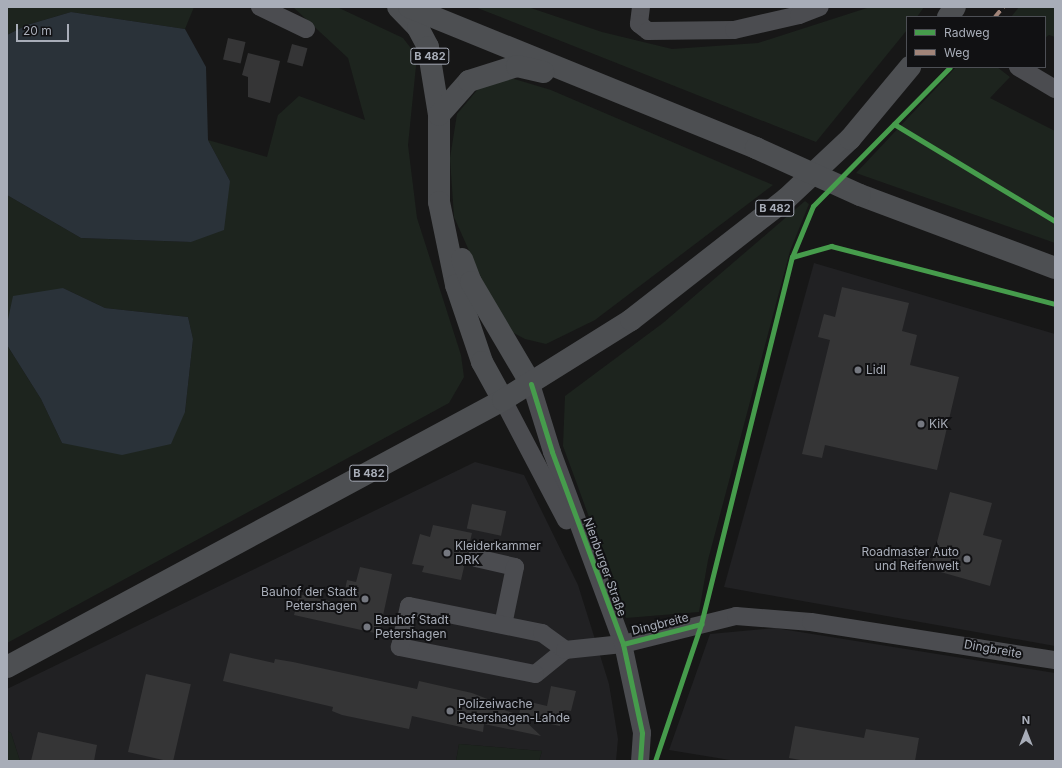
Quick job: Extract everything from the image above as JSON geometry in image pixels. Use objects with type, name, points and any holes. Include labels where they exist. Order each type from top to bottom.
[{"type":"main road","name":"B 482","points":[[398,7],[418,28],[428,47],[439,115],[439,202],[471,282],[531,384]]},
{"type":"main road","points":[[409,7],[605,88],[756,148],[860,195],[1055,268]]},
{"type":"main road","points":[[439,115],[469,81],[517,66],[605,88]]},
{"type":"main road","name":"B 482","points":[[7,667],[503,400],[531,384],[667,295],[786,199],[850,139],[909,68]]},
{"type":"main road","points":[[439,202],[456,285],[482,362],[503,400]]},
{"type":"street","points":[[260,7],[306,30]]},
{"type":"street","points":[[641,7],[639,24],[648,31],[734,30],[799,15],[820,7]]},
{"type":"street","points":[[1020,68],[1055,89]]},
{"type":"street","name":"Nienburger Straße","points":[[531,384],[552,452],[623,644],[642,733],[640,761]]},
{"type":"street","name":"Nienburger Straße","points":[[503,400],[609,604]]},
{"type":"street","points":[[476,558],[514,567],[503,624]]},
{"type":"street","points":[[409,606],[542,632],[565,650],[535,674],[400,647],[409,606]]},
{"type":"street","name":"Dingbreite","points":[[565,650],[623,644],[736,616],[811,622],[1055,660]]},
{"type":"shaded area","points":[[7,7],[194,7],[185,29],[71,12],[27,25],[7,35]]},
{"type":"shaded area","points":[[293,7],[337,7],[403,38],[417,56],[408,145],[417,218],[461,355],[464,377],[449,403],[7,643],[7,345],[41,399],[62,443],[185,412],[193,339],[188,317],[105,308],[63,288],[7,324],[7,195],[81,238],[191,242],[230,181],[208,140],[267,157],[278,115],[299,96],[365,120],[348,58]]},
{"type":"shaded area","points":[[475,7],[528,7],[602,32],[672,49],[758,43],[870,7],[924,7],[918,16],[906,16],[906,31],[816,142]]},
{"type":"shaded area","points":[[1019,7],[1055,7],[1055,37],[1049,35],[1046,37],[1046,16],[1012,16]]},
{"type":"shaded area","points":[[71,12],[185,29],[206,67],[208,140],[230,181],[224,230],[191,242],[81,238],[7,195],[7,35],[27,25]]},
{"type":"shaded area","points":[[955,68],[998,68],[1010,77],[990,98],[1055,131],[1055,243],[856,173]]},
{"type":"shaded area","points":[[511,78],[551,90],[773,185],[595,320],[546,344],[525,339],[508,330],[495,309],[454,217],[450,158],[457,114],[478,89]]},
{"type":"shaded area","points":[[805,201],[809,204],[790,251],[708,560],[699,612],[626,618],[563,446],[565,396],[663,323]]},
{"type":"shaded area","points":[[814,263],[1055,334],[1055,646],[724,587]]},
{"type":"shaded area","points":[[63,288],[105,308],[188,317],[193,339],[185,412],[171,444],[122,455],[62,443],[41,399],[7,345],[7,324],[13,296]]},
{"type":"shaded area","points":[[475,462],[524,475],[578,585],[609,684],[618,739],[616,761],[539,761],[542,751],[459,744],[456,761],[20,761],[11,733],[7,731],[7,689]]},
{"type":"shaded area","points":[[775,628],[1055,673],[1055,761],[736,761],[669,750],[710,634]]},
{"type":"shaded area","points":[[7,731],[11,733],[20,761],[7,761]]},
{"type":"shaded area","points":[[459,744],[542,751],[539,761],[456,761]]},
{"type":"building","points":[[228,38],[246,42],[241,63],[223,59]]},
{"type":"building","points":[[292,44],[307,48],[303,66],[287,62]]},
{"type":"building","points":[[248,53],[280,61],[270,103],[248,97],[248,77],[242,75]]},
{"type":"building","name":"Lidl","points":[[842,287],[909,303],[902,331],[917,335],[910,365],[959,377],[937,470],[825,445],[822,458],[802,454],[830,340],[818,337],[824,314],[835,317]]},
{"type":"building","points":[[950,492],[992,503],[983,535],[1002,540],[990,586],[930,569]]},
{"type":"building","points":[[472,504],[506,511],[501,536],[467,528]]},
{"type":"building","name":"Kleiderkammer DRK","points":[[433,525],[472,533],[461,580],[422,572],[424,566],[412,564],[420,534],[430,537]]},
{"type":"building","name":"Bauhof der Stadt Petershagen","points":[[360,567],[392,574],[379,634],[294,615],[299,594],[342,604],[347,580],[356,582]]},
{"type":"building","points":[[230,653],[274,663],[275,659],[293,662],[417,689],[419,681],[472,693],[490,700],[489,705],[519,715],[522,700],[547,706],[551,686],[576,691],[571,711],[564,710],[560,726],[522,718],[541,736],[484,724],[483,732],[412,716],[409,729],[342,715],[332,711],[333,707],[223,681]]},
{"type":"building","points":[[146,674],[191,684],[173,761],[128,752]]},
{"type":"building","points":[[795,726],[864,738],[866,729],[919,738],[915,761],[806,761],[789,758]]},
{"type":"building","points":[[38,732],[97,745],[94,761],[31,761]]},
{"type":"marked path","points":[[996,16],[1003,7]]},
{"type":"cycle path","points":[[655,761],[701,624],[792,257],[813,206],[949,68]]},
{"type":"cycle path","points":[[894,124],[1055,221]]},
{"type":"cycle path","points":[[792,257],[831,246],[1055,304]]},
{"type":"cycle path","points":[[531,384],[552,452],[623,644],[642,733],[640,761]]},
{"type":"cycle path","points":[[623,644],[701,624]]},
{"type":"place","name":"Lidl","points":[[858,370]]},
{"type":"place","name":"KiK","points":[[921,424]]},
{"type":"place","name":"Kleiderkammer DRK","points":[[447,553]]},
{"type":"place","name":"Roadmaster Auto und Reifenwelt","points":[[967,559]]},
{"type":"place","name":"Bauhof der Stadt Petershagen","points":[[365,599]]},
{"type":"place","name":"Bauhof Stadt Petershagen","points":[[367,627]]},
{"type":"place","name":"Polizeiwache Petershagen-Lahde","points":[[450,711]]}]
